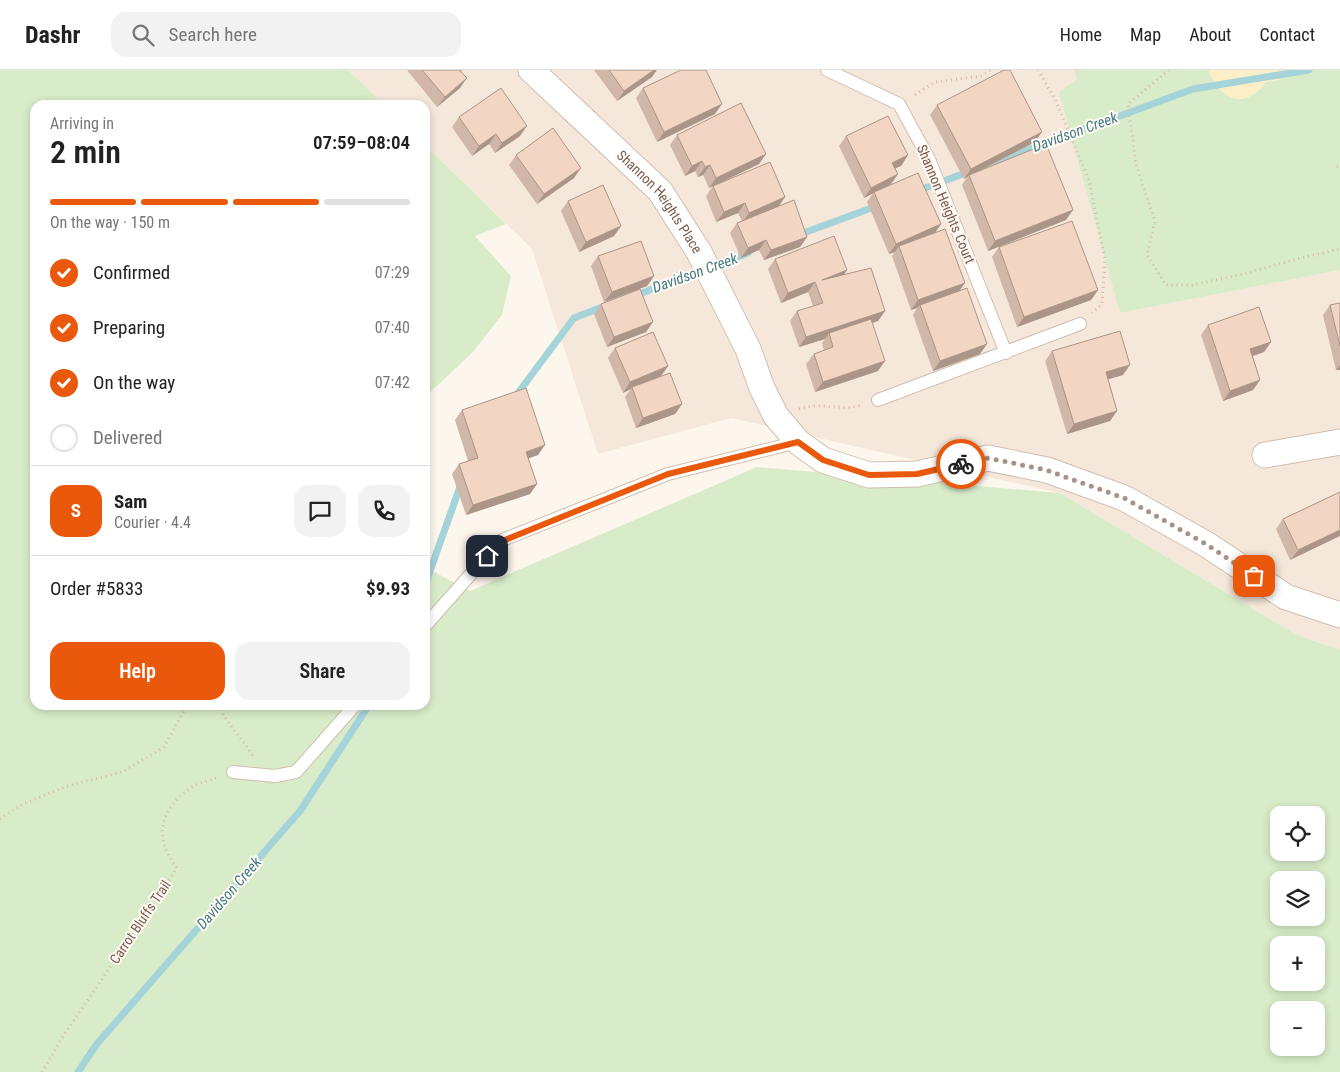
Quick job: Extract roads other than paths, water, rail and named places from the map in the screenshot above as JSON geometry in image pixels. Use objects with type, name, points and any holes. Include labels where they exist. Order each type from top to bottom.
[{"type":"street","name":"Shannon Heights Place","points":[[531,70],[660,191],[699,252],[748,349],[762,388],[776,416],[798,442],[823,460],[869,475],[917,474],[988,458],[1046,470],[1124,498],[1206,544],[1286,597],[1340,615]]},
{"type":"street","points":[[1265,455],[1340,442]]},
{"type":"lane","name":"Shannon Heights Court","points":[[827,70],[899,104],[929,159],[1006,353]]},
{"type":"lane","points":[[878,400],[1080,324]]},
{"type":"lane","points":[[430,620],[500,542],[668,474],[798,442]]},
{"type":"lane","points":[[234,772],[275,776],[296,772],[351,710]]},
{"type":"waterway","name":"Davidson Creek","points":[[992,163],[1193,89],[1309,70]]},
{"type":"waterway","name":"Davidson Creek","points":[[917,191],[968,172]]},
{"type":"waterway","name":"Davidson Creek","points":[[798,235],[877,206]]},
{"type":"waterway","name":"Davidson Creek","points":[[634,296],[748,253]]},
{"type":"waterway","name":"Davidson Creek","points":[[515,397],[574,318],[605,306]]},
{"type":"waterway","name":"Davidson Creek","points":[[430,571],[461,484]]},
{"type":"waterway","name":"Davidson Creek","points":[[78,1072],[96,1045],[300,811],[366,710]]}]
